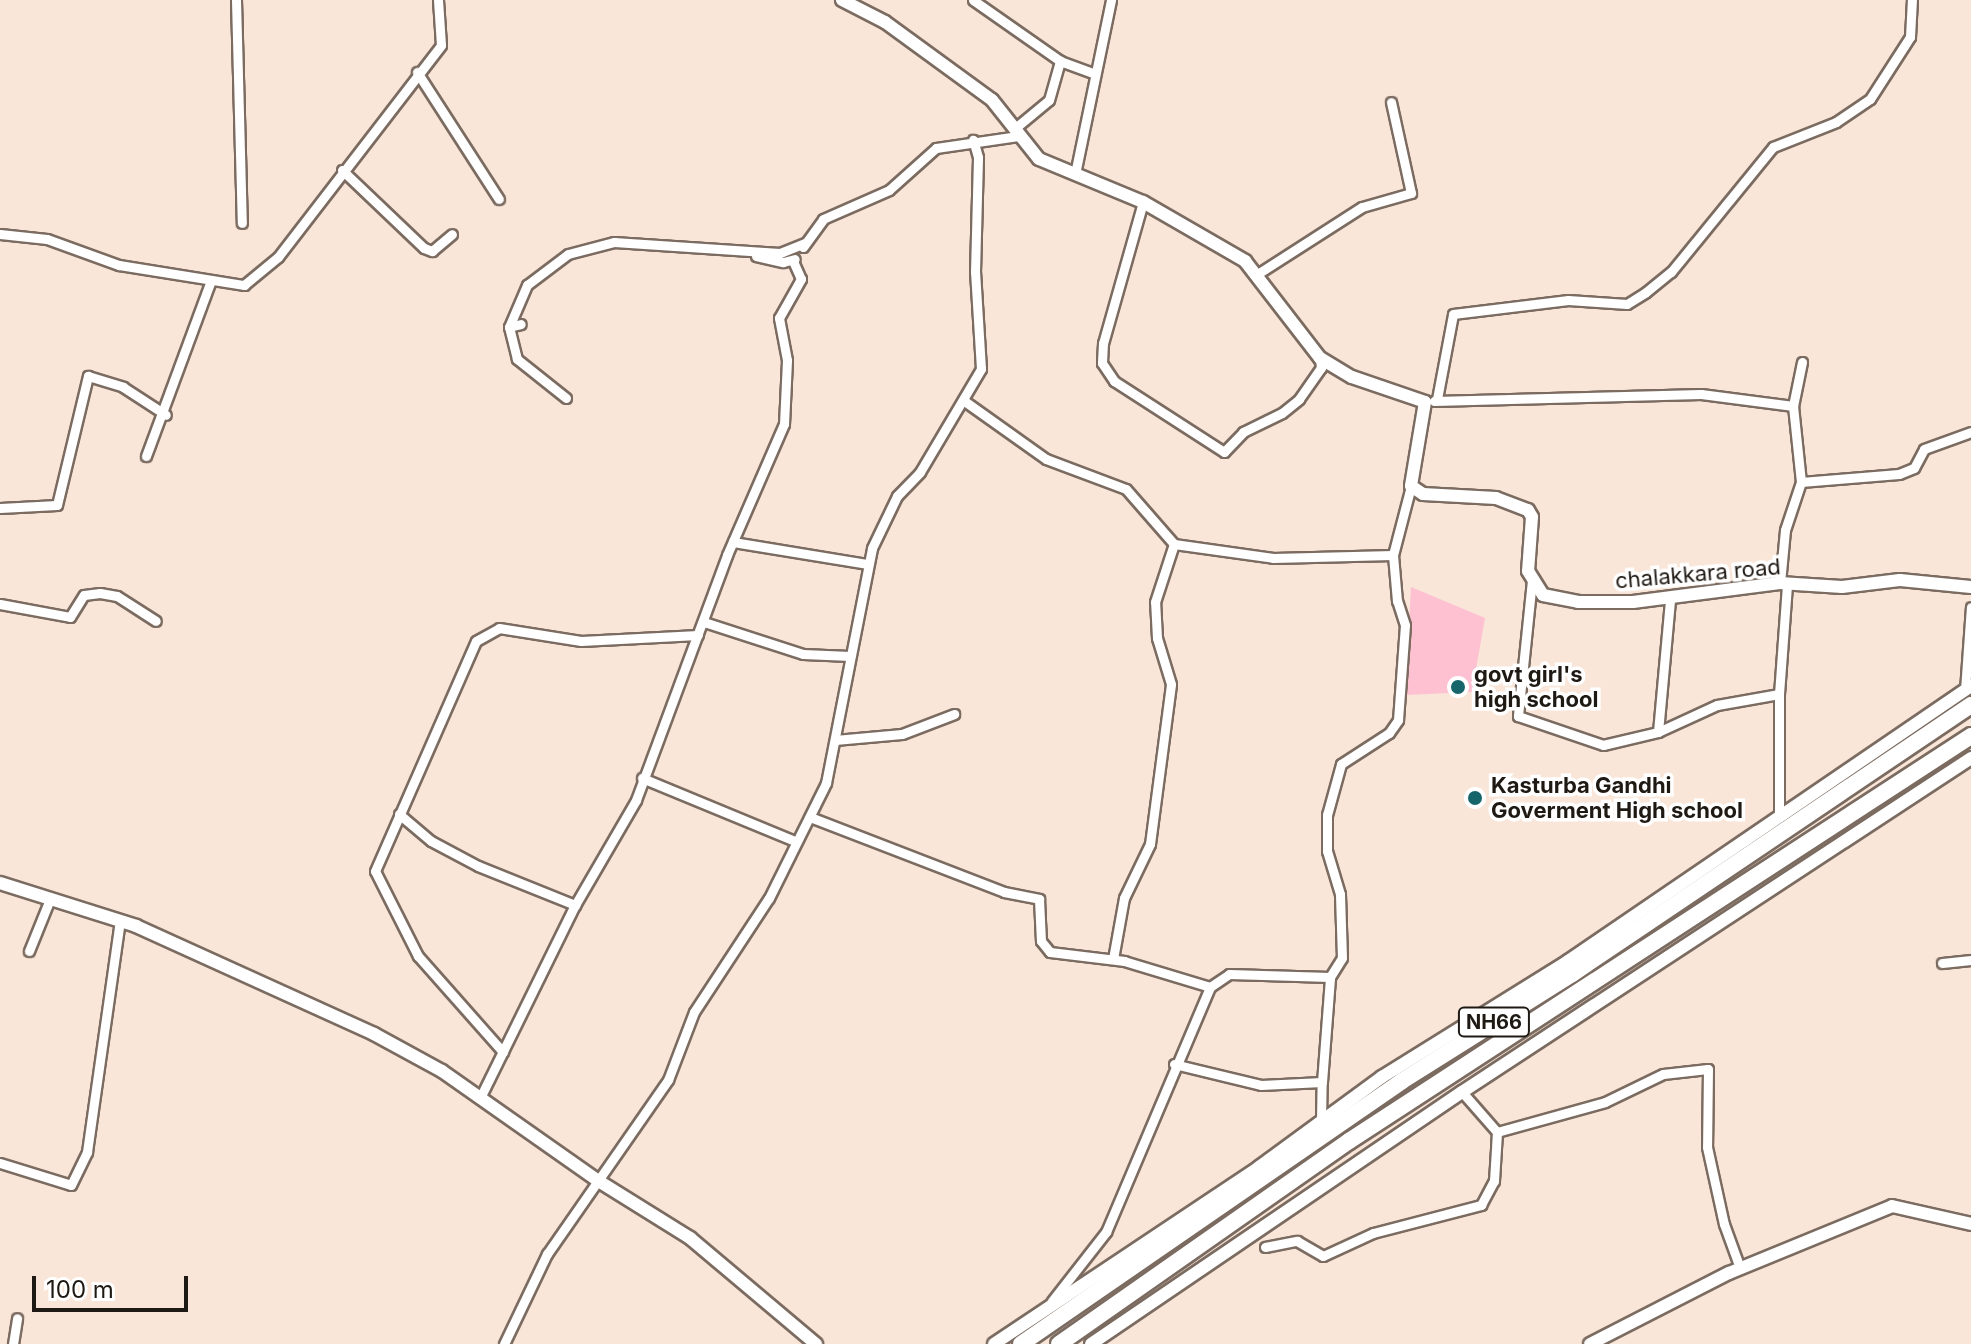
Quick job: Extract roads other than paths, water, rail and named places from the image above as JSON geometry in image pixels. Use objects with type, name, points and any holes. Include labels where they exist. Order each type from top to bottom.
[{"type":"highway","name":"NH66","points":[[1021,1344],[1402,1081],[1572,974],[1969,694]]},
{"type":"highway","name":"NH66","points":[[1059,1344],[1349,1141],[1971,736]]},
{"type":"main road","points":[[842,0],[885,22],[992,100],[1039,159],[1143,202],[1259,273],[1272,299],[1320,358],[1352,377],[1432,403],[1411,486],[1423,494],[1496,498],[1528,510],[1532,517],[1532,580]]},
{"type":"main road","name":"chalakkara road","points":[[1532,580],[1554,600],[1670,600],[1735,585],[1842,587],[1900,580],[1971,587]]},
{"type":"main road","points":[[994,1344],[1321,1121],[1568,961],[1779,813],[1969,694]]},
{"type":"main road","points":[[1091,1344],[1462,1092],[1971,758]]},
{"type":"main road","points":[[0,883],[120,921],[374,1034],[480,1098],[597,1180],[690,1238],[816,1344]]},
{"type":"main road","points":[[1590,1344],[1740,1268],[1892,1206],[1971,1224]]},
{"type":"street","points":[[236,0],[242,223]]},
{"type":"street","points":[[0,234],[47,239],[119,265],[210,283],[244,285],[263,273],[441,45],[438,0]]},
{"type":"street","points":[[973,0],[1060,61],[1095,74]]},
{"type":"street","points":[[1075,174],[1111,0]]},
{"type":"street","points":[[1793,406],[1701,394],[1432,403],[1453,314],[1568,300],[1627,304],[1646,292],[1680,263],[1773,147],[1836,122],[1870,99],[1910,37],[1912,0]]},
{"type":"street","points":[[793,261],[823,219],[889,190],[936,148],[1016,133],[1049,100],[1060,61]]},
{"type":"street","points":[[417,72],[499,199]]},
{"type":"street","points":[[1259,273],[1362,207],[1411,193],[1391,102]]},
{"type":"street","points":[[504,1344],[547,1254],[668,1080],[694,1012],[769,898],[826,783],[868,564],[897,496],[920,472],[981,369],[975,272],[978,157],[973,140]]},
{"type":"street","points":[[342,170],[424,248],[432,251],[452,234]]},
{"type":"street","points":[[1143,202],[1103,343],[1102,363],[1114,381],[1224,452],[1243,432],[1282,413],[1299,399],[1321,368],[1320,358]]},
{"type":"street","points":[[566,398],[517,359],[509,327],[527,285],[568,254],[614,242],[748,253],[786,253],[805,243]]},
{"type":"street","points":[[748,253],[793,261]]},
{"type":"street","points":[[480,1098],[575,905],[623,828],[733,542],[784,424],[787,360],[779,318],[801,279],[793,261]]},
{"type":"street","points":[[146,456],[166,415],[210,283]]},
{"type":"street","points":[[509,327],[521,324]]},
{"type":"street","points":[[1779,813],[1783,788],[1779,694],[1785,530],[1801,482],[1793,406],[1802,362]]},
{"type":"street","points":[[0,508],[57,505],[88,376],[123,387],[166,415]]},
{"type":"street","points":[[963,400],[1046,459],[1126,489],[1174,544],[1273,558],[1393,555]]},
{"type":"street","points":[[1801,482],[1899,474],[1914,468],[1924,449],[1971,432]]},
{"type":"street","points":[[1321,1121],[1330,977],[1344,942],[1340,894],[1327,851],[1333,779],[1357,750],[1389,733],[1403,701],[1405,625],[1397,601],[1393,555],[1411,486]]},
{"type":"street","points":[[733,542],[868,564]]},
{"type":"street","points":[[1113,959],[1124,898],[1150,844],[1171,684],[1157,638],[1155,602],[1174,544]]},
{"type":"street","points":[[1532,580],[1518,716],[1603,745],[1658,732],[1717,705],[1779,694]]},
{"type":"street","points":[[0,604],[70,617],[84,595],[100,593],[117,596],[156,621]]},
{"type":"street","points":[[1658,732],[1670,600]]},
{"type":"street","points":[[1969,694],[1971,607]]},
{"type":"street","points":[[704,622],[803,654],[850,656]]},
{"type":"street","points":[[503,1052],[418,956],[375,871],[476,641],[499,628],[581,641],[698,635]]},
{"type":"street","points":[[835,740],[902,734],[954,714]]},
{"type":"street","points":[[642,778],[795,841]]},
{"type":"street","points":[[399,814],[431,841],[478,866],[575,905]]},
{"type":"street","points":[[810,817],[1004,892],[1039,899],[1043,947],[1113,959],[1210,987]]},
{"type":"street","points":[[29,951],[50,899]]},
{"type":"street","points":[[0,1163],[71,1185],[87,1152],[120,921]]},
{"type":"street","points":[[1942,963],[1971,960]]},
{"type":"street","points":[[1048,1306],[1106,1232],[1174,1064],[1210,987],[1229,974],[1330,977]]},
{"type":"street","points":[[1174,1064],[1261,1085],[1322,1082]]},
{"type":"street","points":[[1497,1132],[1605,1102],[1663,1074],[1708,1069],[1707,1147],[1740,1268]]},
{"type":"street","points":[[1265,1247],[1297,1241],[1323,1256],[1373,1233],[1481,1205],[1494,1181],[1497,1132],[1462,1092]]},
{"type":"street","points":[[13,1344],[17,1318]]},
{"type":"place","name":"govt girl's high school","points":[[1458,687]]},
{"type":"place","name":"Kasturba Gandhi Goverment High school","points":[[1475,798]]}]
